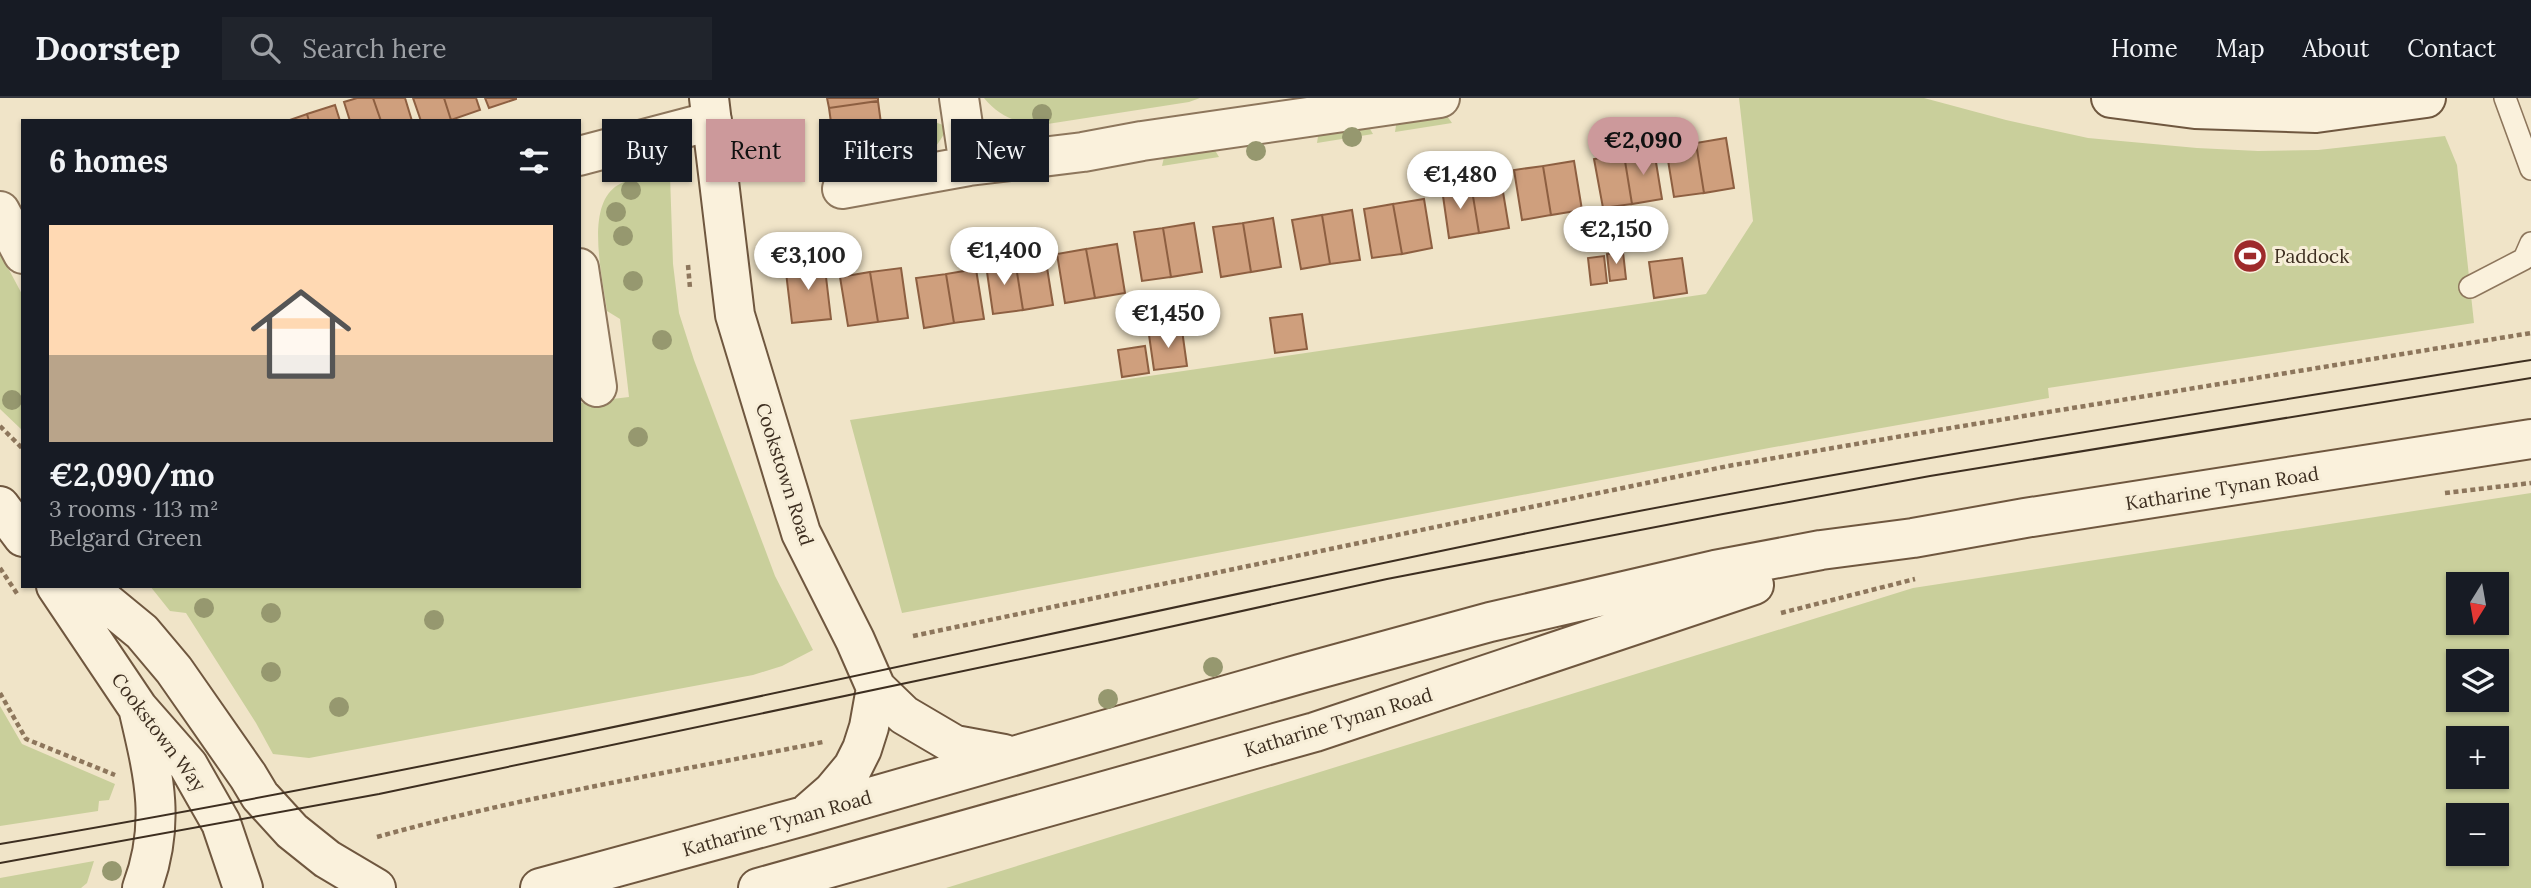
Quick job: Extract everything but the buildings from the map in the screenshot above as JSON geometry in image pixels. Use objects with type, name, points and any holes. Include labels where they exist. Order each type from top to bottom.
[{"type":"main road","points":[[959,98],[962,119]]},
{"type":"main road","points":[[1049,156],[1142,141],[1268,111],[1440,98]]},
{"type":"main road","points":[[2110,98],[2195,108],[2316,113],[2426,98]]},
{"type":"main road","points":[[581,155],[711,110]]},
{"type":"main road","name":"Cookstown Road","points":[[711,110],[735,315],[801,533],[876,688]]},
{"type":"main road","points":[[842,189],[951,169]]},
{"type":"main road","points":[[0,211],[21,250]]},
{"type":"main road","points":[[581,281],[597,387]]},
{"type":"main road","name":"Katharine Tynan Road","points":[[540,888],[1490,622],[1715,570],[1821,550],[1913,538],[2531,439]]},
{"type":"main road","name":"Katharine Tynan Road","points":[[758,888],[807,879],[1315,732],[1722,594],[1913,538]]},
{"type":"main road","name":"Cookstown Way","points":[[57,588],[138,708],[184,759],[212,804],[229,842],[243,888]]},
{"type":"main road","points":[[88,588],[142,632],[166,660],[260,796],[292,831],[327,859],[376,888]]},
{"type":"main road","points":[[804,816],[833,791],[853,767],[869,727],[876,688]]},
{"type":"main road","name":"Katharine Tynan Road","points":[[876,688],[904,715],[955,745],[1012,755]]},
{"type":"main road","points":[[138,708],[150,762],[157,816],[152,857],[142,888]]},
{"type":"lane","points":[[2505,98],[2531,169]]},
{"type":"lane","points":[[2470,287],[2524,259],[2531,243]]},
{"type":"path","points":[[913,636],[1728,466],[2531,333]]},
{"type":"path","points":[[0,426],[21,447]]},
{"type":"path","points":[[2442,494],[2531,483]]},
{"type":"path","points":[[1768,617],[1924,577]]},
{"type":"path","points":[[0,693],[26,739],[120,777]]},
{"type":"path","points":[[377,837],[422,824],[833,738]]},
{"type":"green space","points":[[984,98],[1200,98],[1049,124],[1049,119],[1012,119],[996,110]]},
{"type":"green space","points":[[1739,98],[1924,98],[2088,138],[2197,148],[2318,150],[2445,136],[2457,165],[2474,323],[2048,388],[2049,398],[1769,448],[902,613],[850,420],[1706,294],[1753,221]]},
{"type":"green space","points":[[1445,113],[1452,123],[1395,132],[1397,119]]},
{"type":"green space","points":[[937,123],[948,127],[937,144]]},
{"type":"green space","points":[[1367,124],[1373,134],[1317,143],[1319,130]]},
{"type":"green space","points":[[1213,147],[1219,157],[1162,166],[1165,153]]},
{"type":"green space","points":[[626,182],[670,182],[673,264],[679,313],[775,576],[813,650],[782,666],[753,675],[309,758],[273,754],[186,613],[170,611],[152,588],[581,588],[581,403],[629,397],[620,319],[607,311],[598,244],[601,209],[608,195]]},
{"type":"green space","points":[[0,253],[21,292],[21,429],[0,409]]},
{"type":"green space","points":[[2531,493],[2531,888],[946,888],[1913,588]]},
{"type":"green space","points":[[0,706],[22,744],[115,784],[109,800],[99,801],[98,811],[0,826]]},
{"type":"green space","points":[[94,861],[87,883],[81,888],[0,888],[0,878]]},
{"type":"tram line","points":[[0,844],[573,736],[1648,509],[2026,442],[2531,360]]},
{"type":"tram line","points":[[0,863],[379,794],[1387,579],[1723,514],[1930,476],[2531,378]]},
{"type":"place","name":"Paddock","points":[[2250,256]]}]
